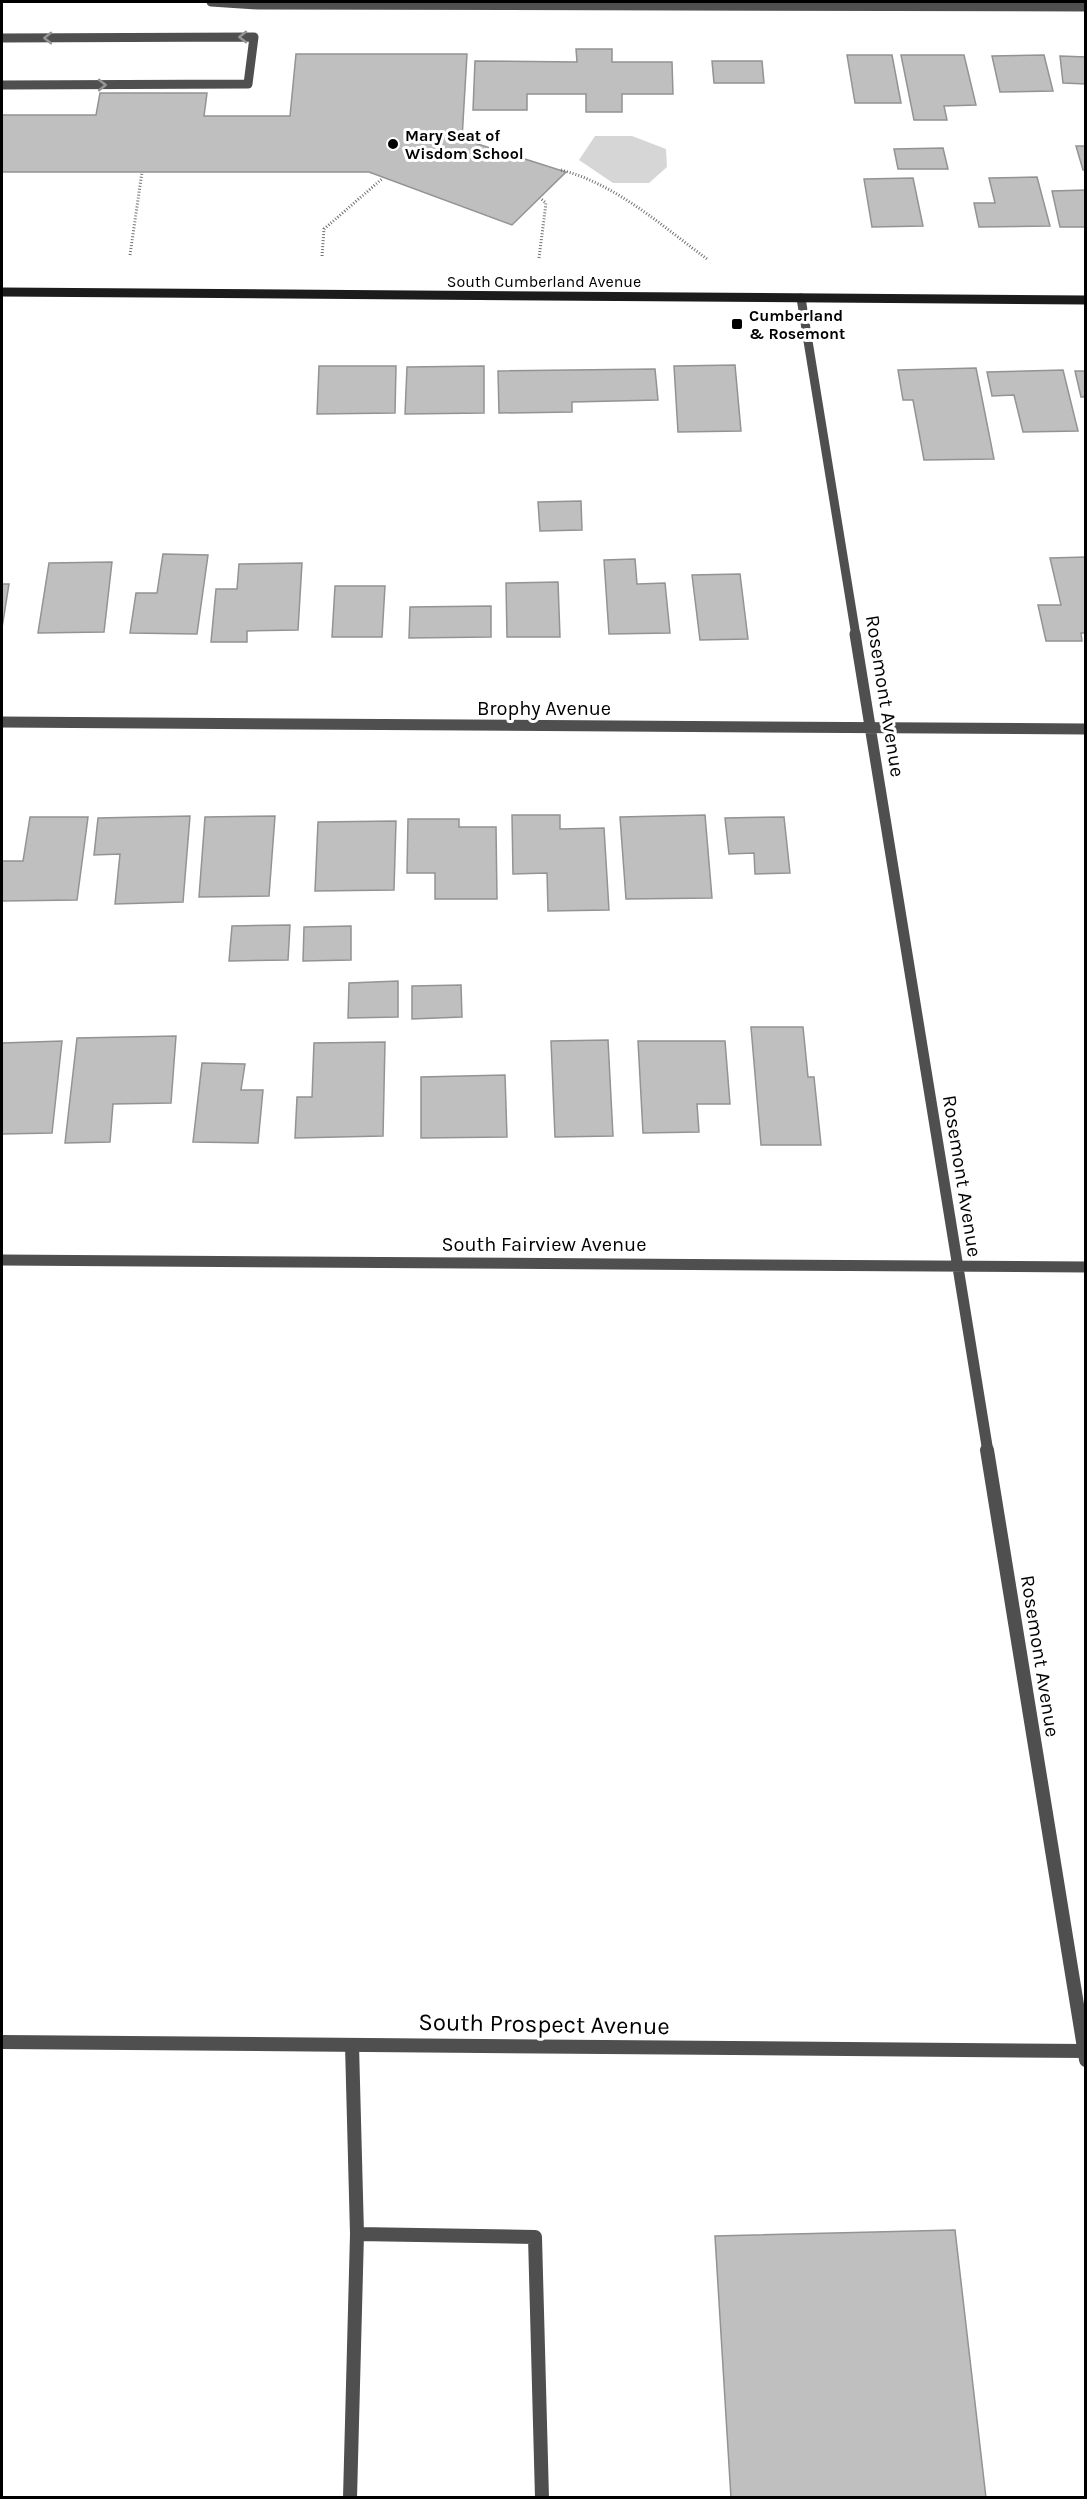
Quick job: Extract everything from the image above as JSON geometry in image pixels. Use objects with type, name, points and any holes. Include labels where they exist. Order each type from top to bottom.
[{"type":"street","points":[[211,2],[258,5],[1002,4],[1086,7]]},
{"type":"street","points":[[2,38],[254,37],[248,84],[2,85]]},
{"type":"street","name":"South Cumberland Avenue","points":[[2,292],[1086,300]]},
{"type":"street","name":"Rosemont Avenue","points":[[801,298],[1085,2054]]},
{"type":"street","name":"Brophy Avenue","points":[[2,722],[1086,729]]},
{"type":"street","name":"South Fairview Avenue","points":[[2,1260],[1086,1267]]},
{"type":"street","name":"South Prospect Avenue","points":[[2,2042],[352,2044],[1085,2054]]},
{"type":"street","points":[[350,2498],[357,2234],[352,2044]]},
{"type":"street","points":[[357,2234],[535,2237],[542,2498]]},
{"type":"path","points":[[561,170],[573,171],[604,188],[647,215],[706,259]]},
{"type":"path","points":[[130,255],[142,172]]},
{"type":"path","points":[[322,256],[324,229],[383,178]]},
{"type":"path","points":[[539,258],[546,203],[540,198]]},
{"type":"shaded area","points":[[595,136],[632,136],[666,149],[667,167],[649,183],[613,183],[579,160]]},
{"type":"building","points":[[576,49],[612,49],[612,62],[672,62],[673,94],[622,94],[622,112],[586,112],[586,94],[527,94],[527,110],[473,110],[475,61],[577,62]]},
{"type":"building","points":[[296,54],[467,54],[462,139],[566,172],[512,225],[369,172],[2,172],[2,115],[96,115],[100,93],[207,93],[204,116],[290,116]]},
{"type":"building","points":[[847,55],[892,55],[901,103],[855,103]]},
{"type":"building","points":[[901,55],[964,55],[976,105],[944,106],[947,120],[914,120]]},
{"type":"building","points":[[1044,55],[1053,91],[1000,92],[992,56]]},
{"type":"building","points":[[1060,56],[1086,57],[1086,84],[1063,83]]},
{"type":"building","points":[[712,61],[762,61],[764,83],[714,83]]},
{"type":"building","points":[[1076,146],[1086,146],[1086,170],[1083,170]]},
{"type":"building","points":[[943,148],[948,169],[898,169],[894,149]]},
{"type":"building","points":[[1037,177],[1050,226],[979,227],[974,203],[995,203],[989,178]]},
{"type":"building","points":[[913,178],[923,226],[872,227],[864,179]]},
{"type":"building","points":[[1086,190],[1086,227],[1060,227],[1052,191]]},
{"type":"building","points":[[735,365],[741,431],[678,432],[674,366]]},
{"type":"building","points":[[319,366],[396,366],[395,413],[317,414]]},
{"type":"building","points":[[484,366],[484,413],[405,414],[407,367]]},
{"type":"building","points":[[976,368],[994,459],[924,460],[913,400],[903,400],[898,370]]},
{"type":"building","points":[[655,369],[658,400],[572,402],[572,412],[499,413],[498,371]]},
{"type":"building","points":[[1063,370],[1078,431],[1023,432],[1014,395],[992,396],[987,372]]},
{"type":"building","points":[[1075,371],[1086,371],[1086,397],[1081,397]]},
{"type":"building","points":[[581,501],[582,530],[540,531],[538,502]]},
{"type":"building","points":[[163,554],[208,555],[197,634],[130,633],[136,593],[157,593]]},
{"type":"building","points":[[1086,557],[1086,633],[1081,633],[1082,641],[1046,641],[1038,605],[1061,605],[1050,558]]},
{"type":"building","points":[[635,559],[637,584],[665,583],[670,633],[609,634],[604,560]]},
{"type":"building","points":[[112,562],[104,632],[38,633],[49,563]]},
{"type":"building","points":[[302,563],[298,630],[247,631],[247,642],[211,642],[216,589],[237,589],[239,564]]},
{"type":"building","points":[[740,574],[748,639],[700,640],[692,575]]},
{"type":"building","points":[[558,582],[560,637],[507,637],[506,583]]},
{"type":"building","points":[[2,584],[9,584],[2,628]]},
{"type":"building","points":[[335,586],[385,586],[382,637],[332,637]]},
{"type":"building","points":[[491,606],[491,637],[409,638],[410,607]]},
{"type":"building","points":[[512,815],[560,815],[560,829],[604,828],[609,910],[548,911],[547,873],[513,874]]},
{"type":"building","points":[[705,815],[712,898],[626,899],[620,817]]},
{"type":"building","points":[[190,816],[183,902],[115,904],[120,854],[94,855],[98,818]]},
{"type":"building","points":[[275,816],[269,896],[199,897],[205,817]]},
{"type":"building","points":[[30,817],[88,817],[77,900],[2,901],[2,861],[23,861]]},
{"type":"building","points":[[784,817],[790,873],[755,874],[754,853],[729,854],[725,818]]},
{"type":"building","points":[[408,819],[459,819],[459,827],[496,827],[497,899],[435,899],[435,873],[407,873]]},
{"type":"building","points":[[396,821],[394,890],[315,891],[318,822]]},
{"type":"building","points":[[290,925],[288,960],[229,961],[232,926]]},
{"type":"building","points":[[351,926],[351,960],[303,961],[304,927]]},
{"type":"building","points":[[398,981],[398,1017],[348,1018],[349,983]]},
{"type":"building","points":[[461,985],[462,1017],[412,1019],[412,986]]},
{"type":"building","points":[[751,1027],[803,1027],[808,1077],[814,1077],[821,1145],[761,1145]]},
{"type":"building","points":[[176,1036],[171,1103],[113,1104],[110,1142],[65,1143],[77,1038]]},
{"type":"building","points":[[608,1040],[613,1136],[555,1137],[551,1041]]},
{"type":"building","points":[[62,1041],[52,1133],[2,1134],[2,1043]]},
{"type":"building","points":[[638,1041],[725,1041],[730,1104],[697,1104],[699,1132],[643,1133]]},
{"type":"building","points":[[385,1042],[383,1136],[295,1138],[297,1097],[312,1097],[314,1043]]},
{"type":"building","points":[[202,1063],[245,1064],[241,1090],[263,1090],[258,1143],[193,1142]]},
{"type":"building","points":[[505,1075],[507,1137],[421,1138],[421,1077]]},
{"type":"building","points":[[955,2230],[986,2498],[731,2498],[715,2236]]},
{"type":"place","name":"Mary Seat of Wisdom School","points":[[393,144]]},
{"type":"place","name":"Cumberland & Rosemont","points":[[737,324]]}]
